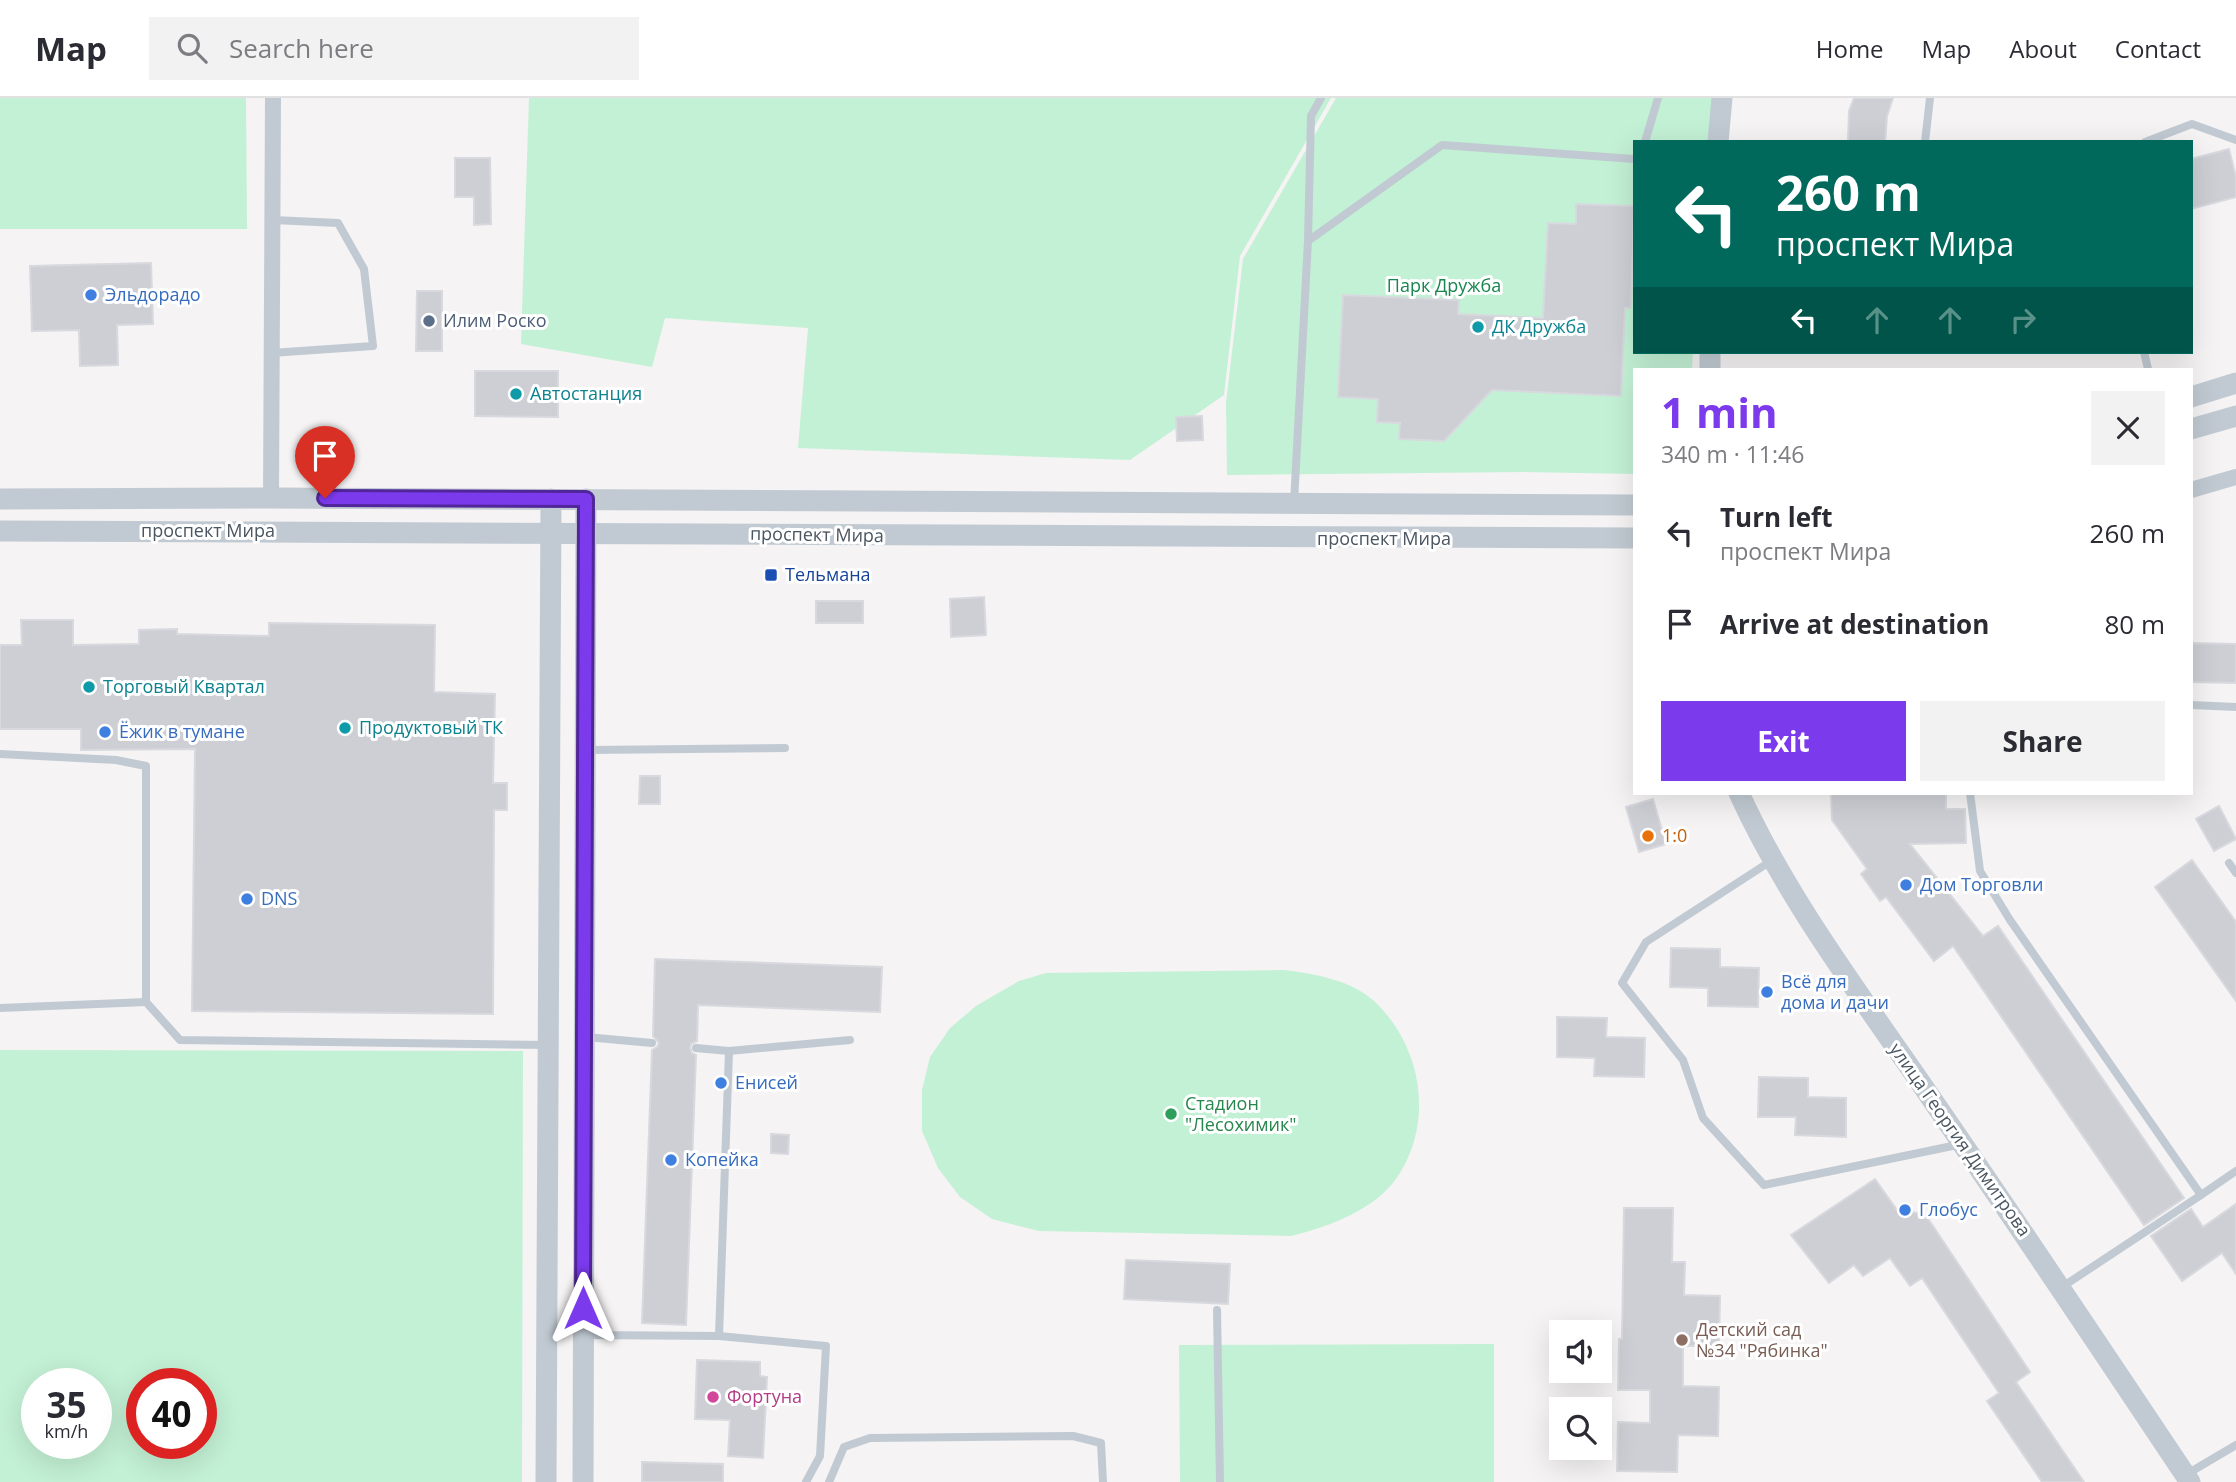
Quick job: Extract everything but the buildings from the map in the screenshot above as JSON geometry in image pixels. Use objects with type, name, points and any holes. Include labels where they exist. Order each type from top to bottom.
[{"type":"street","points":[[271,498],[272,98]]},
{"type":"street","points":[[1718,140],[1722,98]]},
{"type":"street","points":[[2193,396],[2236,383]]},
{"type":"street","points":[[2193,428],[2236,416]]},
{"type":"street","points":[[2193,489],[2236,477]]},
{"type":"street","name":"проспект Мира","points":[[0,499],[586,499],[1633,505]]},
{"type":"street","points":[[546,1482],[551,499]]},
{"type":"street","points":[[583,1482],[586,499]]},
{"type":"street","name":"проспект Мира","points":[[0,531],[1292,539],[1633,538]]},
{"type":"street","name":"улица Георгия Димитрова","points":[[1740,795],[1758,835],[1823,940],[2062,1287],[2188,1479]]},
{"type":"lane","points":[[1294,503],[1308,241],[1311,116],[1321,98]]},
{"type":"lane","points":[[1646,140],[1658,98]]},
{"type":"lane","points":[[1926,140],[1930,98]]},
{"type":"lane","points":[[2150,140],[2192,124],[2236,140]]},
{"type":"lane","points":[[1308,241],[1442,145],[1633,159]]},
{"type":"lane","points":[[271,353],[373,346],[365,269],[338,223],[272,220]]},
{"type":"lane","points":[[2193,705],[2236,707]]},
{"type":"lane","points":[[585,750],[785,748]]},
{"type":"lane","points":[[0,754],[116,760],[146,766],[146,1002],[180,1041],[548,1045]]},
{"type":"lane","points":[[1970,795],[1980,872],[2010,920],[2201,1195]]},
{"type":"lane","points":[[1773,859],[1646,942],[1622,983],[1684,1060],[1703,1118],[1764,1185],[1963,1144]]},
{"type":"lane","points":[[2229,863],[2236,873]]},
{"type":"lane","points":[[0,1008],[146,1002]]},
{"type":"lane","points":[[584,1037],[652,1043]]},
{"type":"lane","points":[[696,1048],[729,1051],[850,1040]]},
{"type":"lane","points":[[719,1336],[729,1051]]},
{"type":"lane","points":[[2062,1287],[2236,1171]]},
{"type":"lane","points":[[1217,1310],[1220,1482]]},
{"type":"lane","points":[[583,1335],[719,1336],[826,1346],[820,1456],[806,1482]]},
{"type":"lane","points":[[829,1482],[845,1447],[870,1438],[1073,1436],[1101,1443],[1103,1482]]},
{"type":"lane","points":[[2188,1479],[2236,1445]]},
{"type":"green space","points":[[0,98],[246,98],[247,229],[0,229]]},
{"type":"green space","points":[[529,98],[1331,98],[1240,256],[1224,395],[1130,460],[798,448],[808,328],[665,318],[652,367],[521,344]]},
{"type":"green space","name":"Парк Дружба","points":[[1336,98],[1714,98],[1708,140],[1633,140],[1633,354],[1693,354],[1692,368],[1633,368],[1633,474],[1524,472],[1227,475],[1226,403],[1243,259]]},
{"type":"green space","name":"Стадион \"Лесохимик\"","points":[[1284,970],[1332,979],[1365,994],[1390,1019],[1412,1060],[1419,1106],[1411,1152],[1391,1186],[1366,1206],[1322,1227],[1291,1236],[1039,1231],[992,1219],[960,1197],[938,1168],[922,1131],[922,1090],[930,1057],[950,1028],[976,1006],[1019,981],[1046,973]]},
{"type":"green space","points":[[0,1050],[523,1051],[522,1482],[0,1482]]},
{"type":"green space","points":[[1494,1344],[1494,1482],[1180,1482],[1179,1345]]},
{"type":"place","name":"Эльдорадо","points":[[91,295]]},
{"type":"place","name":"Илим Роско","points":[[429,321]]},
{"type":"place","name":"ДК Дружба","points":[[1478,327]]},
{"type":"place","name":"Автостанция","points":[[516,394]]},
{"type":"place","name":"Тельмана","points":[[771,575]]},
{"type":"place","name":"Торговый Квартал","points":[[89,687]]},
{"type":"place","name":"Продуктовый ТК","points":[[345,728]]},
{"type":"place","name":"Ёжик в тумане","points":[[105,732]]},
{"type":"place","name":"1:0","points":[[1648,836]]},
{"type":"place","name":"Дом Торговли","points":[[1906,885]]},
{"type":"place","name":"DNS","points":[[247,899]]},
{"type":"place","name":"Всё для дома и дачи","points":[[1767,992]]},
{"type":"place","name":"Енисей","points":[[721,1083]]},
{"type":"place","name":"Стадион \"Лесохимик\"","points":[[1171,1114]]},
{"type":"place","name":"Копейка","points":[[671,1160]]},
{"type":"place","name":"Глобус","points":[[1905,1210]]},
{"type":"place","name":"Детский сад №34 \"Рябинка\"","points":[[1682,1340]]},
{"type":"place","name":"Фортуна","points":[[713,1397]]},
{"type":"route","points":[[325,498],[586,499],[583,1308]]}]
